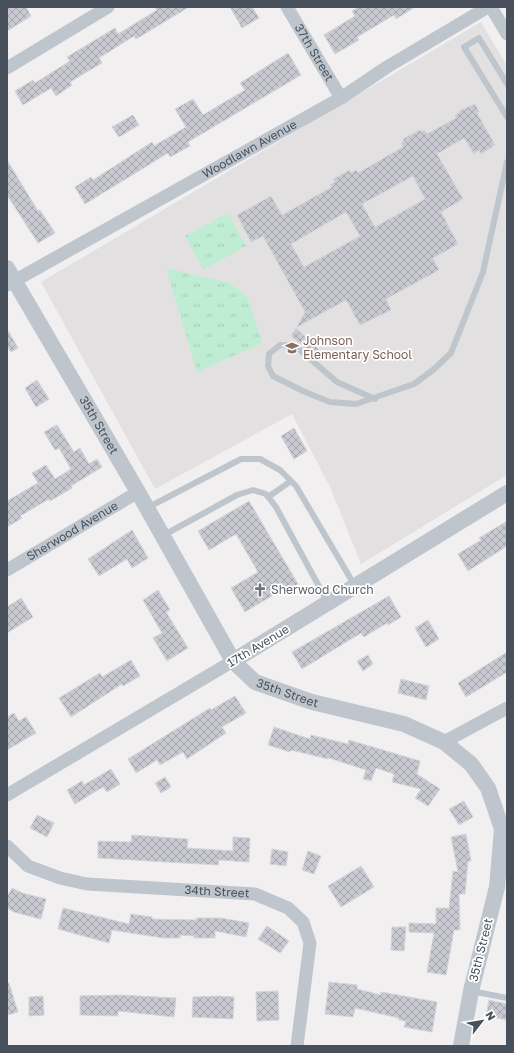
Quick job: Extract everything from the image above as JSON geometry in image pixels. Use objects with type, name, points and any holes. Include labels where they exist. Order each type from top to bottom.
[{"type":"street","points":[[7,68],[108,7]]},
{"type":"street","name":"37th Street","points":[[287,7],[341,98]]},
{"type":"street","name":"Woodlawn Avenue","points":[[9,278],[341,98],[387,67],[488,7]]},
{"type":"street","points":[[491,7],[507,34]]},
{"type":"street","name":"35th Street","points":[[9,278],[138,492],[233,661],[255,682],[312,702],[404,724],[444,742],[471,764],[488,788],[502,829],[502,887],[471,991],[461,1046]]},
{"type":"street","name":"Sherwood Avenue","points":[[7,570],[138,492]]},
{"type":"street","name":"17th Avenue","points":[[7,795],[233,661],[507,493]]},
{"type":"street","points":[[444,742],[507,708]]},
{"type":"street","name":"34th Street","points":[[7,846],[28,866],[60,878],[87,884],[255,894],[288,908],[303,922],[310,943],[297,1046]]},
{"type":"lane","points":[[507,84],[479,38],[464,47],[507,117]]},
{"type":"lane","points":[[375,399],[337,382],[295,346],[280,345],[269,354],[268,366],[273,376],[330,402],[356,404],[375,399],[414,384],[433,370],[451,353],[483,272],[507,162]]},
{"type":"lane","points":[[147,508],[241,459],[260,460],[280,470],[296,486],[355,586]]},
{"type":"lane","points":[[268,497],[291,481]]},
{"type":"lane","points":[[162,536],[237,495],[253,490],[266,494],[276,507],[328,603]]},
{"type":"lane","points":[[471,991],[507,998]]},
{"type":"shaded area","name":"Johnson Elementary School","points":[[481,22],[507,66],[507,475],[361,564],[330,487],[292,414],[155,489],[41,282]]},
{"type":"green space","points":[[228,213],[246,246],[203,270],[185,236]]},
{"type":"green space","points":[[166,268],[229,283],[247,296],[262,343],[197,372]]},
{"type":"building","points":[[7,7],[26,7],[31,16],[7,31]]},
{"type":"building","points":[[155,7],[189,7],[136,39],[134,36],[99,58],[102,63],[70,82],[72,85],[56,96],[51,88],[23,105],[15,91],[33,80],[35,83],[70,61],[67,57],[115,28],[118,34],[157,10]]},
{"type":"building","points":[[230,7],[252,7],[259,18],[242,28]]},
{"type":"building","points":[[359,7],[415,7],[396,19],[394,15],[357,37],[359,40],[335,54],[324,35],[355,16],[352,11]]},
{"type":"building","points":[[288,53],[301,75],[188,142],[190,146],[170,157],[168,153],[85,204],[75,187],[91,177],[93,180],[152,142],[154,146],[186,127],[175,109],[193,99],[203,115],[245,90],[240,83]]},
{"type":"building","points":[[475,104],[479,112],[477,113],[495,145],[481,154],[479,150],[474,154],[464,138],[437,154],[463,199],[441,212],[458,244],[433,258],[439,270],[386,299],[391,310],[360,325],[346,300],[297,327],[305,312],[263,236],[251,242],[237,215],[271,196],[282,215],[332,187],[330,185],[335,182],[333,179],[350,170],[351,173],[356,170],[358,173],[403,147],[401,143],[404,141],[403,139],[420,130],[421,132],[424,130],[427,134],[456,118],[455,115],[460,112],[459,111]],"holes":[[[413,176],[425,199],[375,227],[362,204]],[[346,212],[360,236],[304,267],[291,244]]]},
{"type":"building","points":[[133,115],[139,125],[119,137],[112,127]]},
{"type":"building","points":[[7,160],[38,211],[40,210],[55,233],[38,243],[7,195]]},
{"type":"building","points":[[296,328],[319,350],[315,355],[291,336]]},
{"type":"building","points":[[7,329],[18,348],[11,352],[7,346]]},
{"type":"building","points":[[37,380],[49,399],[36,407],[25,388]]},
{"type":"building","points":[[57,425],[74,452],[80,448],[89,464],[97,459],[102,467],[71,486],[72,488],[50,501],[49,499],[20,516],[22,518],[7,527],[7,501],[38,483],[32,473],[46,465],[55,479],[71,469],[59,448],[55,450],[44,432]]},
{"type":"building","points":[[294,428],[307,451],[294,459],[281,436]]},
{"type":"building","points":[[249,501],[298,584],[286,591],[285,588],[245,612],[231,588],[258,572],[236,534],[209,550],[198,531]]},
{"type":"building","points":[[507,521],[507,546],[468,571],[458,554],[481,540],[479,538]]},
{"type":"building","points":[[132,530],[148,558],[132,568],[127,559],[99,576],[88,559]]},
{"type":"building","points":[[158,590],[170,610],[166,612],[188,648],[167,661],[153,638],[162,633],[143,600]]},
{"type":"building","points":[[389,596],[401,617],[388,625],[387,623],[364,637],[361,633],[302,669],[292,652]]},
{"type":"building","points":[[21,598],[33,617],[7,633],[7,607]]},
{"type":"building","points":[[428,620],[439,639],[426,647],[415,628]]},
{"type":"building","points":[[507,652],[507,672],[466,697],[458,683]]},
{"type":"building","points":[[368,655],[373,664],[363,671],[357,661]]},
{"type":"building","points":[[131,660],[140,676],[123,686],[122,684],[71,717],[59,698],[100,673],[102,677]]},
{"type":"building","points":[[401,679],[429,686],[426,700],[398,693]]},
{"type":"building","points":[[235,696],[246,713],[222,727],[226,733],[187,759],[183,752],[160,765],[157,760],[136,773],[128,759],[210,708],[211,710]]},
{"type":"building","points":[[14,713],[19,721],[26,717],[36,733],[7,750],[7,717]]},
{"type":"building","points":[[274,727],[310,739],[311,735],[348,744],[349,740],[420,761],[417,774],[440,789],[428,806],[415,798],[421,789],[392,782],[394,774],[376,768],[371,781],[363,779],[366,770],[329,758],[291,750],[290,752],[268,745]]},
{"type":"building","points":[[111,769],[120,784],[107,792],[103,787],[75,804],[67,790],[82,781],[84,785]]},
{"type":"building","points":[[165,777],[171,787],[161,793],[155,783]]},
{"type":"building","points":[[464,801],[473,817],[459,825],[449,809]]},
{"type":"building","points":[[37,815],[54,823],[47,837],[30,828]]},
{"type":"building","points":[[466,834],[471,861],[468,861],[465,894],[459,894],[460,930],[454,930],[446,975],[427,972],[434,933],[409,932],[409,923],[436,924],[436,908],[449,908],[453,871],[458,872],[451,837]]},
{"type":"building","points":[[132,835],[188,839],[187,848],[233,851],[233,837],[250,838],[249,862],[219,860],[218,865],[98,858],[98,841],[131,842]]},
{"type":"building","points":[[272,849],[288,852],[286,866],[270,864]]},
{"type":"building","points":[[308,851],[321,856],[314,874],[302,870]]},
{"type":"building","points":[[361,866],[374,887],[341,907],[328,886]]},
{"type":"building","points":[[12,888],[22,893],[46,899],[41,919],[14,912],[7,908],[7,897]]},
{"type":"building","points":[[63,908],[129,924],[131,914],[152,917],[152,919],[196,920],[196,918],[221,918],[249,923],[246,937],[215,931],[215,938],[194,938],[194,936],[180,935],[180,938],[163,938],[112,930],[109,943],[58,929]]},
{"type":"building","points":[[267,926],[289,941],[280,953],[258,939]]},
{"type":"building","points":[[392,927],[406,927],[404,951],[391,950]]},
{"type":"building","points":[[329,982],[357,985],[357,989],[381,995],[381,992],[437,1002],[432,1032],[404,1027],[406,1021],[399,1020],[399,1018],[355,1008],[353,1017],[325,1014]]},
{"type":"building","points":[[7,983],[9,983],[18,1012],[7,1015]]},
{"type":"building","points":[[278,991],[279,1020],[257,1021],[256,992]]},
{"type":"building","points":[[120,995],[176,998],[174,1017],[118,1011],[118,1016],[80,1015],[80,996]]},
{"type":"building","points":[[43,996],[44,1015],[29,1016],[29,997]]},
{"type":"building","points":[[193,997],[234,997],[233,1019],[192,1017]]},
{"type":"building","points":[[489,1000],[507,1004],[507,1020],[486,1016]]},
{"type":"place","name":"Johnson Elementary School","points":[[292,348]]},
{"type":"place","name":"Sherwood Church","points":[[260,590]]}]
